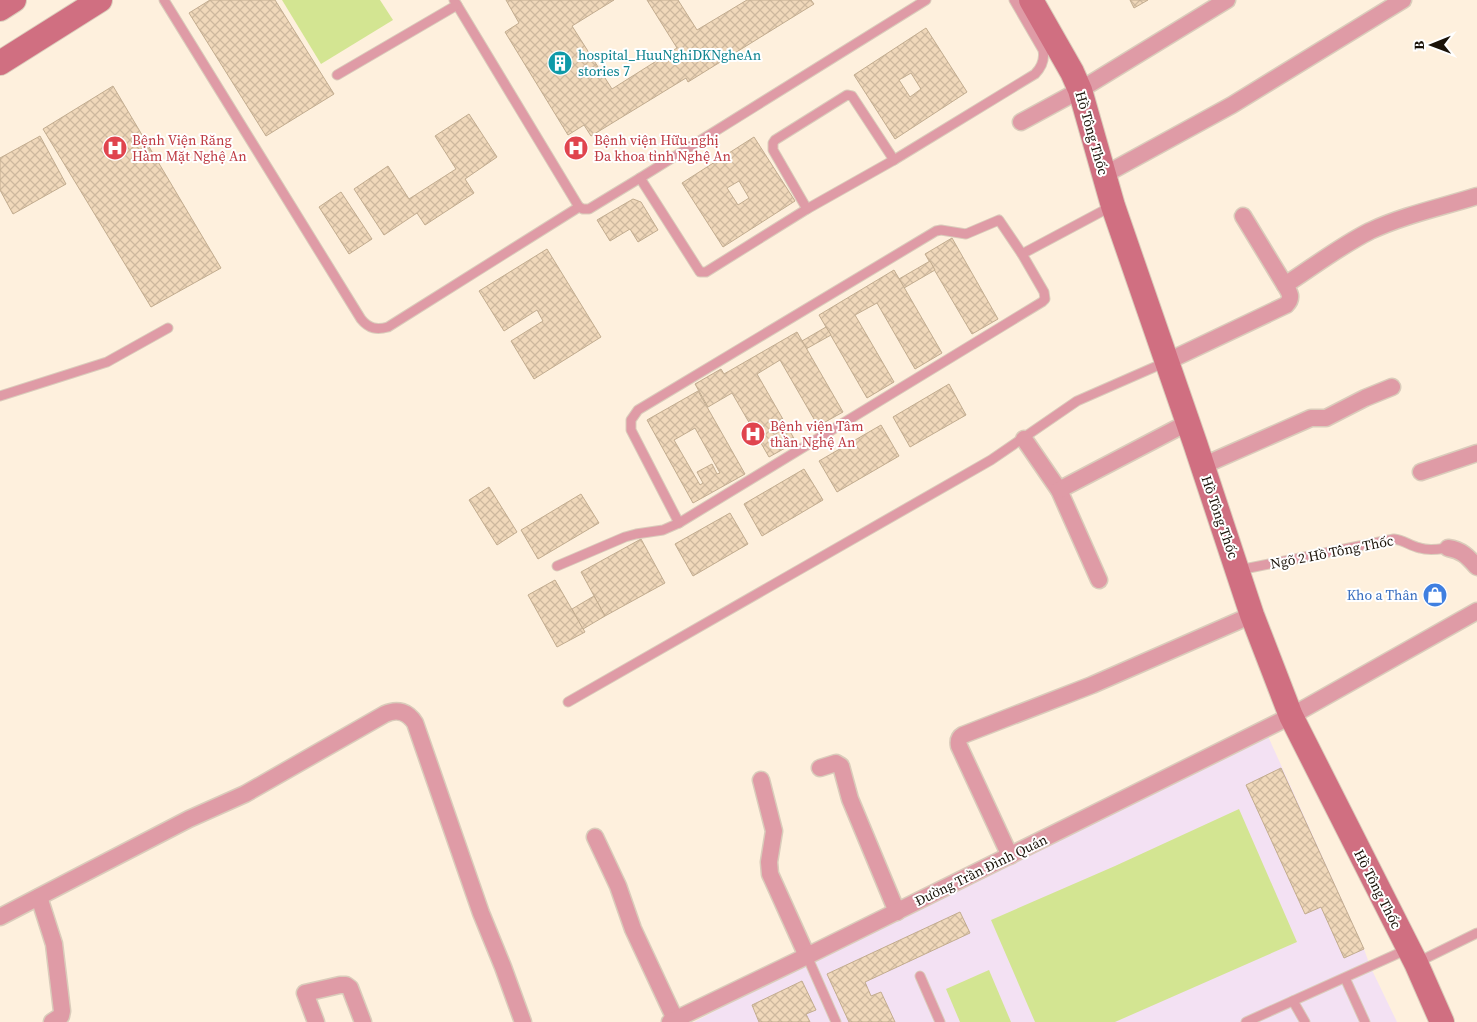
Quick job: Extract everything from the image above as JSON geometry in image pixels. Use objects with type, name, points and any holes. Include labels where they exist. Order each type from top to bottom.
[{"type":"street","points":[[0,9],[14,0]]},
{"type":"street","points":[[0,63],[100,0]]},
{"type":"street","name":"Hồ Tông Thốc","points":[[1031,0],[1072,72],[1080,90],[1113,206],[1252,614],[1290,716],[1412,956],[1442,1022]]},
{"type":"street","points":[[1021,122],[1080,90],[1227,0]]},
{"type":"street","points":[[1104,175],[1232,105],[1403,0]]},
{"type":"street","points":[[1285,285],[1352,241],[1370,232],[1406,217],[1477,196]]},
{"type":"street","points":[[1166,362],[1286,306],[1290,302],[1291,296],[1285,285],[1243,216]]},
{"type":"street","points":[[1202,466],[1311,418],[1326,418],[1365,398],[1392,388]]},
{"type":"street","points":[[1059,490],[1187,423]]},
{"type":"street","points":[[1024,439],[1059,490],[1099,580]]},
{"type":"street","points":[[1421,472],[1477,453]]},
{"type":"street","name":"Ngõ 2 Hồ Tông Thốc","points":[[1448,548],[1461,551],[1477,567]]},
{"type":"street","name":"Đường Trần Đình Quán","points":[[672,1021],[897,912],[1290,716],[1477,611]]},
{"type":"street","points":[[1010,856],[959,746],[960,737],[1092,685],[1252,614]]},
{"type":"street","points":[[0,917],[188,819],[245,794],[385,714],[391,711],[401,711],[415,723],[481,913],[523,1022]]},
{"type":"street","points":[[820,768],[836,763],[841,766],[850,799],[897,912]]},
{"type":"street","points":[[761,780],[774,831],[769,862],[770,874],[807,956]]},
{"type":"street","points":[[595,837],[618,886],[633,929],[672,1021]]},
{"type":"street","points":[[39,897],[54,944],[62,1011],[61,1016],[52,1022]]},
{"type":"street","points":[[316,1022],[305,993],[340,985],[346,985],[350,988],[363,1022]]},
{"type":"lane","points":[[164,0],[356,311],[368,326],[380,329],[388,326],[580,206]]},
{"type":"lane","points":[[337,75],[455,3],[583,209],[588,208],[640,178],[926,0]]},
{"type":"lane","points":[[640,178],[700,272],[706,272],[807,209],[894,160],[1039,70],[1043,60],[1043,50],[1014,0]]},
{"type":"lane","points":[[807,209],[773,150],[773,143],[847,95],[852,96],[894,160]]},
{"type":"lane","points":[[1022,254],[1113,206]]},
{"type":"lane","points":[[557,566],[625,537],[663,530],[679,523],[1042,302],[1045,296],[1044,292],[999,220],[966,234],[936,231],[638,410],[631,420],[631,430],[679,523]]},
{"type":"lane","points":[[0,396],[107,362],[168,328]]},
{"type":"lane","points":[[568,702],[991,460],[1077,401],[1166,362]]},
{"type":"lane","name":"Ngõ 2 Hồ Tông Thốc","points":[[1238,570],[1394,539],[1401,539],[1412,546],[1422,549],[1448,548]]},
{"type":"lane","points":[[1246,1022],[1345,978],[1477,933]]},
{"type":"lane","points":[[807,956],[836,1022]]},
{"type":"lane","points":[[920,976],[940,1022]]},
{"type":"lane","points":[[1345,978],[1365,1022]]},
{"type":"lane","points":[[1293,1001],[1305,1022]]},
{"type":"shaded area","points":[[1267,734],[1370,966],[1397,1022],[694,1022],[809,961]]},
{"type":"green space","points":[[282,0],[380,0],[393,20],[321,64]]},
{"type":"green space","points":[[1239,809],[1297,942],[1115,1022],[1035,1022],[991,920]]},
{"type":"green space","points":[[989,970],[1011,1022],[960,1022],[946,989]]},
{"type":"building","points":[[210,0],[275,0],[334,94],[266,136],[189,13]]},
{"type":"building","name":"hospital_HuuNghiDKNgheAn stories 7","points":[[506,0],[614,0],[572,26],[612,89],[677,48],[647,0],[678,0],[697,30],[747,0],[811,0],[814,4],[688,82],[686,78],[591,136],[584,125],[568,135],[505,32],[519,23]]},
{"type":"building","points":[[1130,0],[1148,0],[1134,8]]},
{"type":"building","points":[[926,28],[967,92],[895,139],[854,75]],"holes":[[[911,73],[921,89],[910,97],[899,80]]]},
{"type":"building","points":[[113,86],[221,268],[151,307],[43,129]]},
{"type":"building","points":[[469,114],[497,157],[465,179],[474,193],[425,225],[417,213],[384,235],[354,189],[388,166],[409,199],[456,169],[435,136]]},
{"type":"building","points":[[40,136],[66,184],[13,214],[0,190],[0,158]]},
{"type":"building","points":[[754,137],[795,201],[723,247],[682,183]],"holes":[[[739,181],[749,198],[738,205],[727,188]]]},
{"type":"building","points":[[341,192],[372,239],[349,254],[319,207]]},
{"type":"building","points":[[633,199],[641,202],[658,230],[638,242],[630,229],[610,241],[597,220]]},
{"type":"building","points":[[952,238],[998,319],[972,334],[925,254]]},
{"type":"building","points":[[547,249],[601,337],[534,379],[511,341],[543,321],[537,310],[504,331],[479,291]]},
{"type":"building","points":[[930,261],[935,270],[904,288],[899,279]]},
{"type":"building","points":[[894,270],[942,353],[915,369],[877,303],[855,315],[894,382],[867,398],[819,315]]},
{"type":"building","points":[[826,327],[831,335],[806,349],[802,341]]},
{"type":"building","points":[[797,332],[843,412],[818,426],[780,360],[757,374],[796,442],[769,457],[732,393],[708,407],[695,384],[721,369],[724,374]]},
{"type":"building","points":[[949,384],[966,415],[910,447],[893,417]]},
{"type":"building","points":[[698,391],[745,474],[693,503],[647,420]],"holes":[[[695,428],[720,473],[717,474],[712,464],[697,472],[703,483],[700,485],[674,440]]]},
{"type":"building","points":[[881,425],[899,456],[837,492],[819,461]]},
{"type":"building","points":[[804,469],[823,500],[762,536],[744,504]]},
{"type":"building","points":[[489,487],[517,532],[497,545],[469,500]]},
{"type":"building","points":[[581,494],[599,523],[538,559],[521,530]]},
{"type":"building","points":[[730,513],[748,544],[693,576],[675,544]]},
{"type":"building","points":[[641,539],[665,583],[605,616],[581,572]]},
{"type":"building","points":[[555,580],[585,632],[557,647],[528,595]]},
{"type":"building","points":[[594,596],[605,616],[583,629],[572,609]]},
{"type":"building","points":[[1281,768],[1364,949],[1344,958],[1321,907],[1305,914],[1246,785]]},
{"type":"building","points":[[960,912],[970,933],[865,982],[871,996],[881,992],[895,1022],[849,1022],[827,974]]},
{"type":"building","points":[[802,981],[816,1010],[806,1014],[810,1022],[759,1022],[752,1005]]},
{"type":"place","name":"hospital_HuuNghiDKNgheAn stories 7","points":[[560,63]]},
{"type":"place","name":"Bệnh Viện Răng Hàm Mặt Nghệ An","points":[[115,148]]},
{"type":"place","name":"Bệnh viện Hữu nghị Đa khoa tỉnh Nghệ An","points":[[576,148]]},
{"type":"place","name":"Bệnh viện Tâm thần Nghệ An","points":[[753,434]]},
{"type":"place","name":"Kho a Thân","points":[[1435,595]]}]
